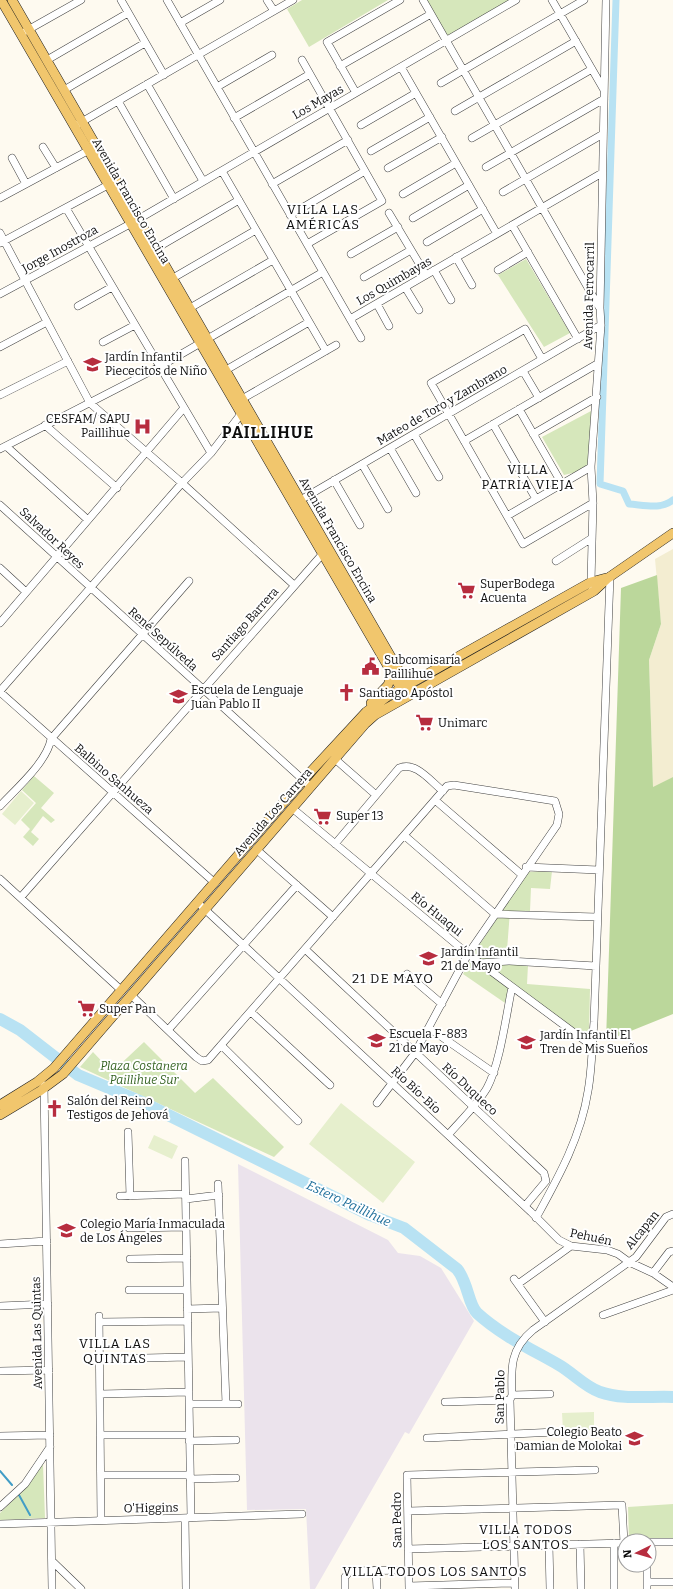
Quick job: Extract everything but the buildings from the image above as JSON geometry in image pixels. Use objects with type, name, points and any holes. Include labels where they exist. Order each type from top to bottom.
[{"type":"main road","name":"Avenida Francisco Encina","points":[[1,0],[47,60],[64,90],[78,124]]},
{"type":"main road","name":"Avenida Francisco Encina","points":[[12,0],[25,32],[204,341],[241,414],[297,502]]},
{"type":"main road","name":"Avenida Francisco Encina","points":[[92,148],[108,185],[156,248],[190,308],[204,341],[226,370],[297,502],[406,691]]},
{"type":"main road","name":"Avenida Los Carrera","points":[[0,1105],[54,1068],[303,780],[357,721],[377,704],[406,691],[592,587],[673,533]]},
{"type":"main road","name":"Avenida Francisco Encina","points":[[325,550],[392,674],[406,691]]},
{"type":"main road","points":[[357,721],[359,716],[388,685],[392,674]]},
{"type":"main road","name":"Avenida Los Carrera","points":[[0,1115],[44,1088],[62,1074],[367,722],[406,691]]},
{"type":"street","points":[[25,32],[81,0]]},
{"type":"street","points":[[120,0],[164,75]]},
{"type":"street","name":"Los Quimbayas","points":[[167,0],[350,319],[602,173]]},
{"type":"street","points":[[180,23],[220,0]]},
{"type":"street","points":[[267,0],[274,11]]},
{"type":"street","points":[[78,124],[293,0]]},
{"type":"street","points":[[422,0],[600,308]]},
{"type":"street","name":"Los Mayas","points":[[134,221],[516,0]]},
{"type":"street","points":[[486,167],[604,95],[592,69],[552,0]]},
{"type":"street","points":[[441,83],[584,0]]},
{"type":"street","name":"Avenida Ferrocarril","points":[[592,587],[593,503],[591,467],[597,397],[597,364],[601,325],[602,173],[606,0]]},
{"type":"street","points":[[356,93],[327,42],[396,1]]},
{"type":"street","points":[[47,60],[128,13]]},
{"type":"street","points":[[340,66],[430,14]]},
{"type":"street","points":[[455,111],[576,41]]},
{"type":"street","points":[[64,90],[145,43]]},
{"type":"street","points":[[217,87],[272,55]]},
{"type":"street","points":[[302,60],[382,201],[307,244]]},
{"type":"street","points":[[401,67],[497,234]]},
{"type":"street","points":[[472,138],[592,69]]},
{"type":"street","points":[[234,118],[310,74]]},
{"type":"street","points":[[148,84],[203,182]]},
{"type":"street","points":[[361,125],[416,93]]},
{"type":"street","points":[[118,101],[174,198]]},
{"type":"street","points":[[371,151],[430,117]]},
{"type":"street","points":[[503,192],[603,134]]},
{"type":"street","points":[[388,168],[442,137]]},
{"type":"street","points":[[272,184],[348,140]]},
{"type":"street","points":[[43,147],[56,168]]},
{"type":"street","points":[[0,198],[92,148]]},
{"type":"street","points":[[12,158],[26,184]]},
{"type":"street","points":[[403,194],[456,163]]},
{"type":"street","points":[[222,171],[326,351]]},
{"type":"street","points":[[290,215],[365,171]]},
{"type":"street","points":[[2,242],[108,185]]},
{"type":"street","points":[[413,218],[469,185]]},
{"type":"street","points":[[156,248],[239,200]]},
{"type":"street","points":[[66,208],[183,409],[211,453]]},
{"type":"street","points":[[427,242],[483,209]]},
{"type":"street","points":[[390,213],[426,275]]},
{"type":"street","name":"Jorge Inostroza","points":[[0,294],[134,221]]},
{"type":"street","points":[[512,225],[578,339]]},
{"type":"street","points":[[351,254],[398,227]]},
{"type":"street","points":[[173,278],[256,230]]},
{"type":"street","points":[[0,234],[2,242],[25,281],[90,403],[182,483],[294,585]]},
{"type":"street","points":[[364,277],[411,250]]},
{"type":"street","points":[[498,270],[528,252]]},
{"type":"street","points":[[456,257],[472,285]]},
{"type":"street","points":[[190,308],[273,260]]},
{"type":"street","points":[[434,270],[451,300]]},
{"type":"street","points":[[88,520],[3,448],[159,367],[323,272]]},
{"type":"street","points":[[78,306],[112,287]]},
{"type":"street","points":[[405,287],[419,310]]},
{"type":"street","points":[[376,304],[390,326]]},
{"type":"street","points":[[350,319],[361,338]]},
{"type":"street","points":[[0,347],[47,322]]},
{"type":"street","points":[[226,370],[309,322]]},
{"type":"street","points":[[103,342],[135,325]]},
{"type":"street","name":"Mateo de Toro y Zambrano","points":[[297,502],[601,325]]},
{"type":"street","points":[[542,359],[525,329],[431,383],[523,544],[593,503]]},
{"type":"street","points":[[0,692],[182,483],[211,453],[241,414],[242,399],[336,345]]},
{"type":"street","points":[[0,396],[68,361]]},
{"type":"street","points":[[464,441],[597,364]]},
{"type":"street","points":[[523,371],[539,398]]},
{"type":"street","points":[[533,434],[597,397]]},
{"type":"street","points":[[0,623],[183,409]]},
{"type":"street","points":[[519,409],[562,484]]},
{"type":"street","points":[[494,424],[536,499]]},
{"type":"street","points":[[46,426],[117,488]]},
{"type":"street","points":[[414,434],[439,477]]},
{"type":"street","points":[[390,448],[416,493]]},
{"type":"street","points":[[362,464],[388,509]]},
{"type":"street","points":[[507,516],[591,467]]},
{"type":"street","points":[[334,480],[360,525]]},
{"type":"street","name":"Salvador Reyes","points":[[0,505],[90,588]]},
{"type":"street","points":[[556,561],[592,538]]},
{"type":"street","name":"Santiago Barrera","points":[[21,897],[325,550]]},
{"type":"street","points":[[0,568],[26,592]]},
{"type":"street","points":[[536,1218],[567,1161],[588,1092],[596,966],[609,577]]},
{"type":"street","points":[[0,806],[50,749],[51,739],[141,634],[189,581]]},
{"type":"street","name":"René Sepúlveda","points":[[90,588],[310,787]]},
{"type":"street","name":"Balbino Sanhueza","points":[[0,692],[51,739],[215,883]]},
{"type":"street","points":[[335,759],[376,795]]},
{"type":"street","points":[[335,844],[399,768],[406,765],[414,766],[443,791]]},
{"type":"street","points":[[131,995],[196,1057],[202,1060],[208,1060],[448,786],[454,785],[555,801],[560,814],[556,825],[468,954],[415,1053],[377,1104]]},
{"type":"street","points":[[435,800],[522,874]]},
{"type":"street","name":"Río Huaqui","points":[[292,808],[479,963],[592,1046]]},
{"type":"street","points":[[404,836],[495,914],[597,917]]},
{"type":"street","points":[[256,850],[333,917]]},
{"type":"street","points":[[526,867],[599,870]]},
{"type":"street","points":[[0,879],[121,990]]},
{"type":"street","points":[[168,1030],[297,885]]},
{"type":"street","name":"Río Bío-Bío","points":[[197,902],[531,1212]]},
{"type":"street","name":"Río Duqueco","points":[[305,949],[544,1173],[546,1181],[525,1206]]},
{"type":"street","points":[[479,963],[509,961],[596,966]]},
{"type":"street","points":[[408,974],[442,1004]]},
{"type":"street","points":[[448,1135],[473,1107],[487,1088],[494,1073],[512,987]]},
{"type":"street","points":[[251,1012],[330,1085]]},
{"type":"street","points":[[429,1028],[494,1073]]},
{"type":"street","points":[[221,1045],[298,1121]]},
{"type":"street","name":"Avenida Las Quintas","points":[[44,1076],[52,1589]]},
{"type":"street","points":[[128,1132],[130,1196]]},
{"type":"street","points":[[185,1161],[190,1477],[186,1589]]},
{"type":"street","points":[[218,1184],[226,1404]]},
{"type":"street","points":[[120,1196],[219,1195]]},
{"type":"street","name":"Pehuén","points":[[531,1212],[559,1240],[570,1246],[607,1250],[618,1254],[629,1262],[653,1273],[673,1287]]},
{"type":"street","name":"Alcapan","points":[[629,1262],[641,1252],[666,1217],[673,1214]]},
{"type":"street","points":[[129,1228],[186,1227]]},
{"type":"street","points":[[0,1244],[47,1241]]},
{"type":"street","points":[[545,1322],[516,1282],[570,1246]]},
{"type":"street","points":[[653,1273],[669,1252],[673,1251]]},
{"type":"street","points":[[130,1259],[187,1258]]},
{"type":"street","name":"San Pablo","points":[[515,1586],[511,1434],[512,1360],[524,1338],[629,1262]]},
{"type":"street","points":[[129,1290],[187,1290]]},
{"type":"street","points":[[603,1315],[673,1290]]},
{"type":"street","points":[[0,1306],[48,1304]]},
{"type":"street","points":[[187,1309],[222,1308]]},
{"type":"street","points":[[101,1520],[99,1319],[188,1321]]},
{"type":"street","points":[[100,1359],[188,1357]]},
{"type":"street","points":[[0,1371],[49,1370]]},
{"type":"street","points":[[100,1394],[189,1392]]},
{"type":"street","points":[[445,1402],[550,1394]]},
{"type":"street","points":[[189,1404],[238,1404]]},
{"type":"street","points":[[428,1438],[556,1432]]},
{"type":"street","points":[[0,1436],[50,1435]]},
{"type":"street","points":[[100,1435],[236,1440]]},
{"type":"street","points":[[0,1507],[25,1484],[50,1447]]},
{"type":"street","points":[[512,1472],[594,1470]]},
{"type":"street","name":"San Pedro","points":[[409,1588],[406,1475],[512,1472]]},
{"type":"street","points":[[101,1475],[236,1478]]},
{"type":"street","points":[[408,1511],[622,1505],[624,1533]]},
{"type":"street","name":"O'Higgins","points":[[0,1524],[302,1514]]},
{"type":"street","points":[[657,1542],[673,1542]]},
{"type":"street","points":[[408,1549],[614,1543],[614,1589]]},
{"type":"street","points":[[580,1544],[581,1589]]},
{"type":"street","points":[[549,1545],[550,1589]]},
{"type":"street","points":[[52,1561],[81,1589]]},
{"type":"street","points":[[376,1570],[377,1589]]},
{"type":"street","points":[[345,1589],[346,1573],[350,1571],[409,1570]]},
{"type":"street","points":[[647,1573],[647,1586],[673,1582]]},
{"type":"street","points":[[409,1588],[515,1586]]},
{"type":"shaded area","points":[[673,549],[673,777],[653,788],[649,660],[661,624],[655,559]]},
{"type":"shaded area","points":[[238,1164],[388,1240],[398,1253],[420,1256],[441,1268],[474,1321],[409,1434],[405,1432],[315,1589],[310,1589],[306,1509],[247,1510]]},
{"type":"green space","points":[[302,0],[388,0],[309,47],[287,9]]},
{"type":"green space","points":[[427,0],[514,0],[447,36]]},
{"type":"green space","points":[[526,259],[570,333],[544,347],[498,275]]},
{"type":"green space","points":[[591,411],[590,469],[564,475],[542,437]]},
{"type":"green space","points":[[657,575],[661,624],[649,660],[653,787],[673,777],[673,1014],[606,1041],[621,588]]},
{"type":"green space","points":[[34,776],[54,793],[41,808],[55,820],[51,823],[43,816],[31,832],[39,839],[33,846],[23,837],[30,829],[21,820],[36,803],[22,790]]},
{"type":"green space","points":[[21,791],[34,803],[15,825],[2,814]]},
{"type":"green space","points":[[552,871],[550,889],[531,888],[530,911],[510,911],[506,963],[528,965],[527,984],[590,989],[589,1034],[581,1036],[510,983],[505,1003],[463,974],[474,953],[528,872]]},
{"type":"green space","name":"Plaza Costanera Paillihue Sur","points":[[144,1042],[195,1093],[213,1078],[284,1147],[274,1157],[80,1067],[93,1052],[112,1072]]},
{"type":"green space","points":[[341,1103],[415,1162],[383,1203],[309,1144]]},
{"type":"green space","points":[[154,1135],[178,1146],[172,1159],[148,1148]]},
{"type":"green space","points":[[594,1412],[594,1430],[563,1431],[562,1413]]},
{"type":"green space","points":[[43,1464],[45,1518],[0,1520],[0,1513],[28,1486]]},
{"type":"green space","points":[[673,1504],[673,1538],[657,1538],[657,1533],[629,1533],[628,1507]]},
{"type":"waterway","points":[[616,0],[600,484],[623,491],[629,504],[658,506],[673,500]]},
{"type":"waterway","name":"Estero Paillihue","points":[[0,1019],[20,1030],[78,1075],[142,1102],[370,1215],[404,1228],[457,1269],[464,1280],[474,1309],[486,1321],[506,1335],[564,1368],[589,1387],[600,1392],[617,1396],[673,1397]]},
{"type":"waterway","points":[[0,1471],[12,1485]]},
{"type":"waterway","points":[[19,1495],[30,1515]]},
{"type":"place","name":"Jardín Infantil Piececitos de Niño","points":[[92,364]]},
{"type":"place","name":"CESFAM/ SAPU Paillihue","points":[[143,426]]},
{"type":"place","name":"SuperBodega Acuenta","points":[[467,591]]},
{"type":"place","name":"Subcomisaría Paillihue","points":[[371,667]]},
{"type":"place","name":"Santiago Apóstol","points":[[346,693]]},
{"type":"place","name":"Escuela de Lenguaje Juan Pablo II","points":[[178,697]]},
{"type":"place","name":"Unimarc","points":[[425,723]]},
{"type":"place","name":"Super 13","points":[[323,816]]},
{"type":"place","name":"Jardín Infantil 21 de Mayo","points":[[428,959]]},
{"type":"place","name":"Super Pan","points":[[86,1009]]},
{"type":"place","name":"Escuela F-883 21 de Mayo","points":[[376,1041]]},
{"type":"place","name":"Jardín Infantil El Tren de Mis Sueños","points":[[527,1042]]},
{"type":"place","name":"Salón del Reino Testigos de Jehová","points":[[54,1108]]},
{"type":"place","name":"Colegio María Inmaculada de Los Ángeles","points":[[67,1231]]},
{"type":"place","name":"Colegio Beato Damian de Molokai","points":[[635,1439]]},
{"type":"district","name":"VILLA LAS AMÉRICAS","points":[[323,216]]},
{"type":"district","name":"PAILLIHUE","points":[[268,432]]},
{"type":"district","name":"VILLA PATRIA VIEJA","points":[[528,476]]},
{"type":"district","name":"21 DE MAYO","points":[[393,978]]},
{"type":"district","name":"VILLA LAS QUINTAS","points":[[115,1350]]},
{"type":"district","name":"VILLA TODOS LOS SANTOS","points":[[526,1536]]},
{"type":"district","name":"VILLA TODOS LOS SANTOS","points":[[435,1571]]}]
